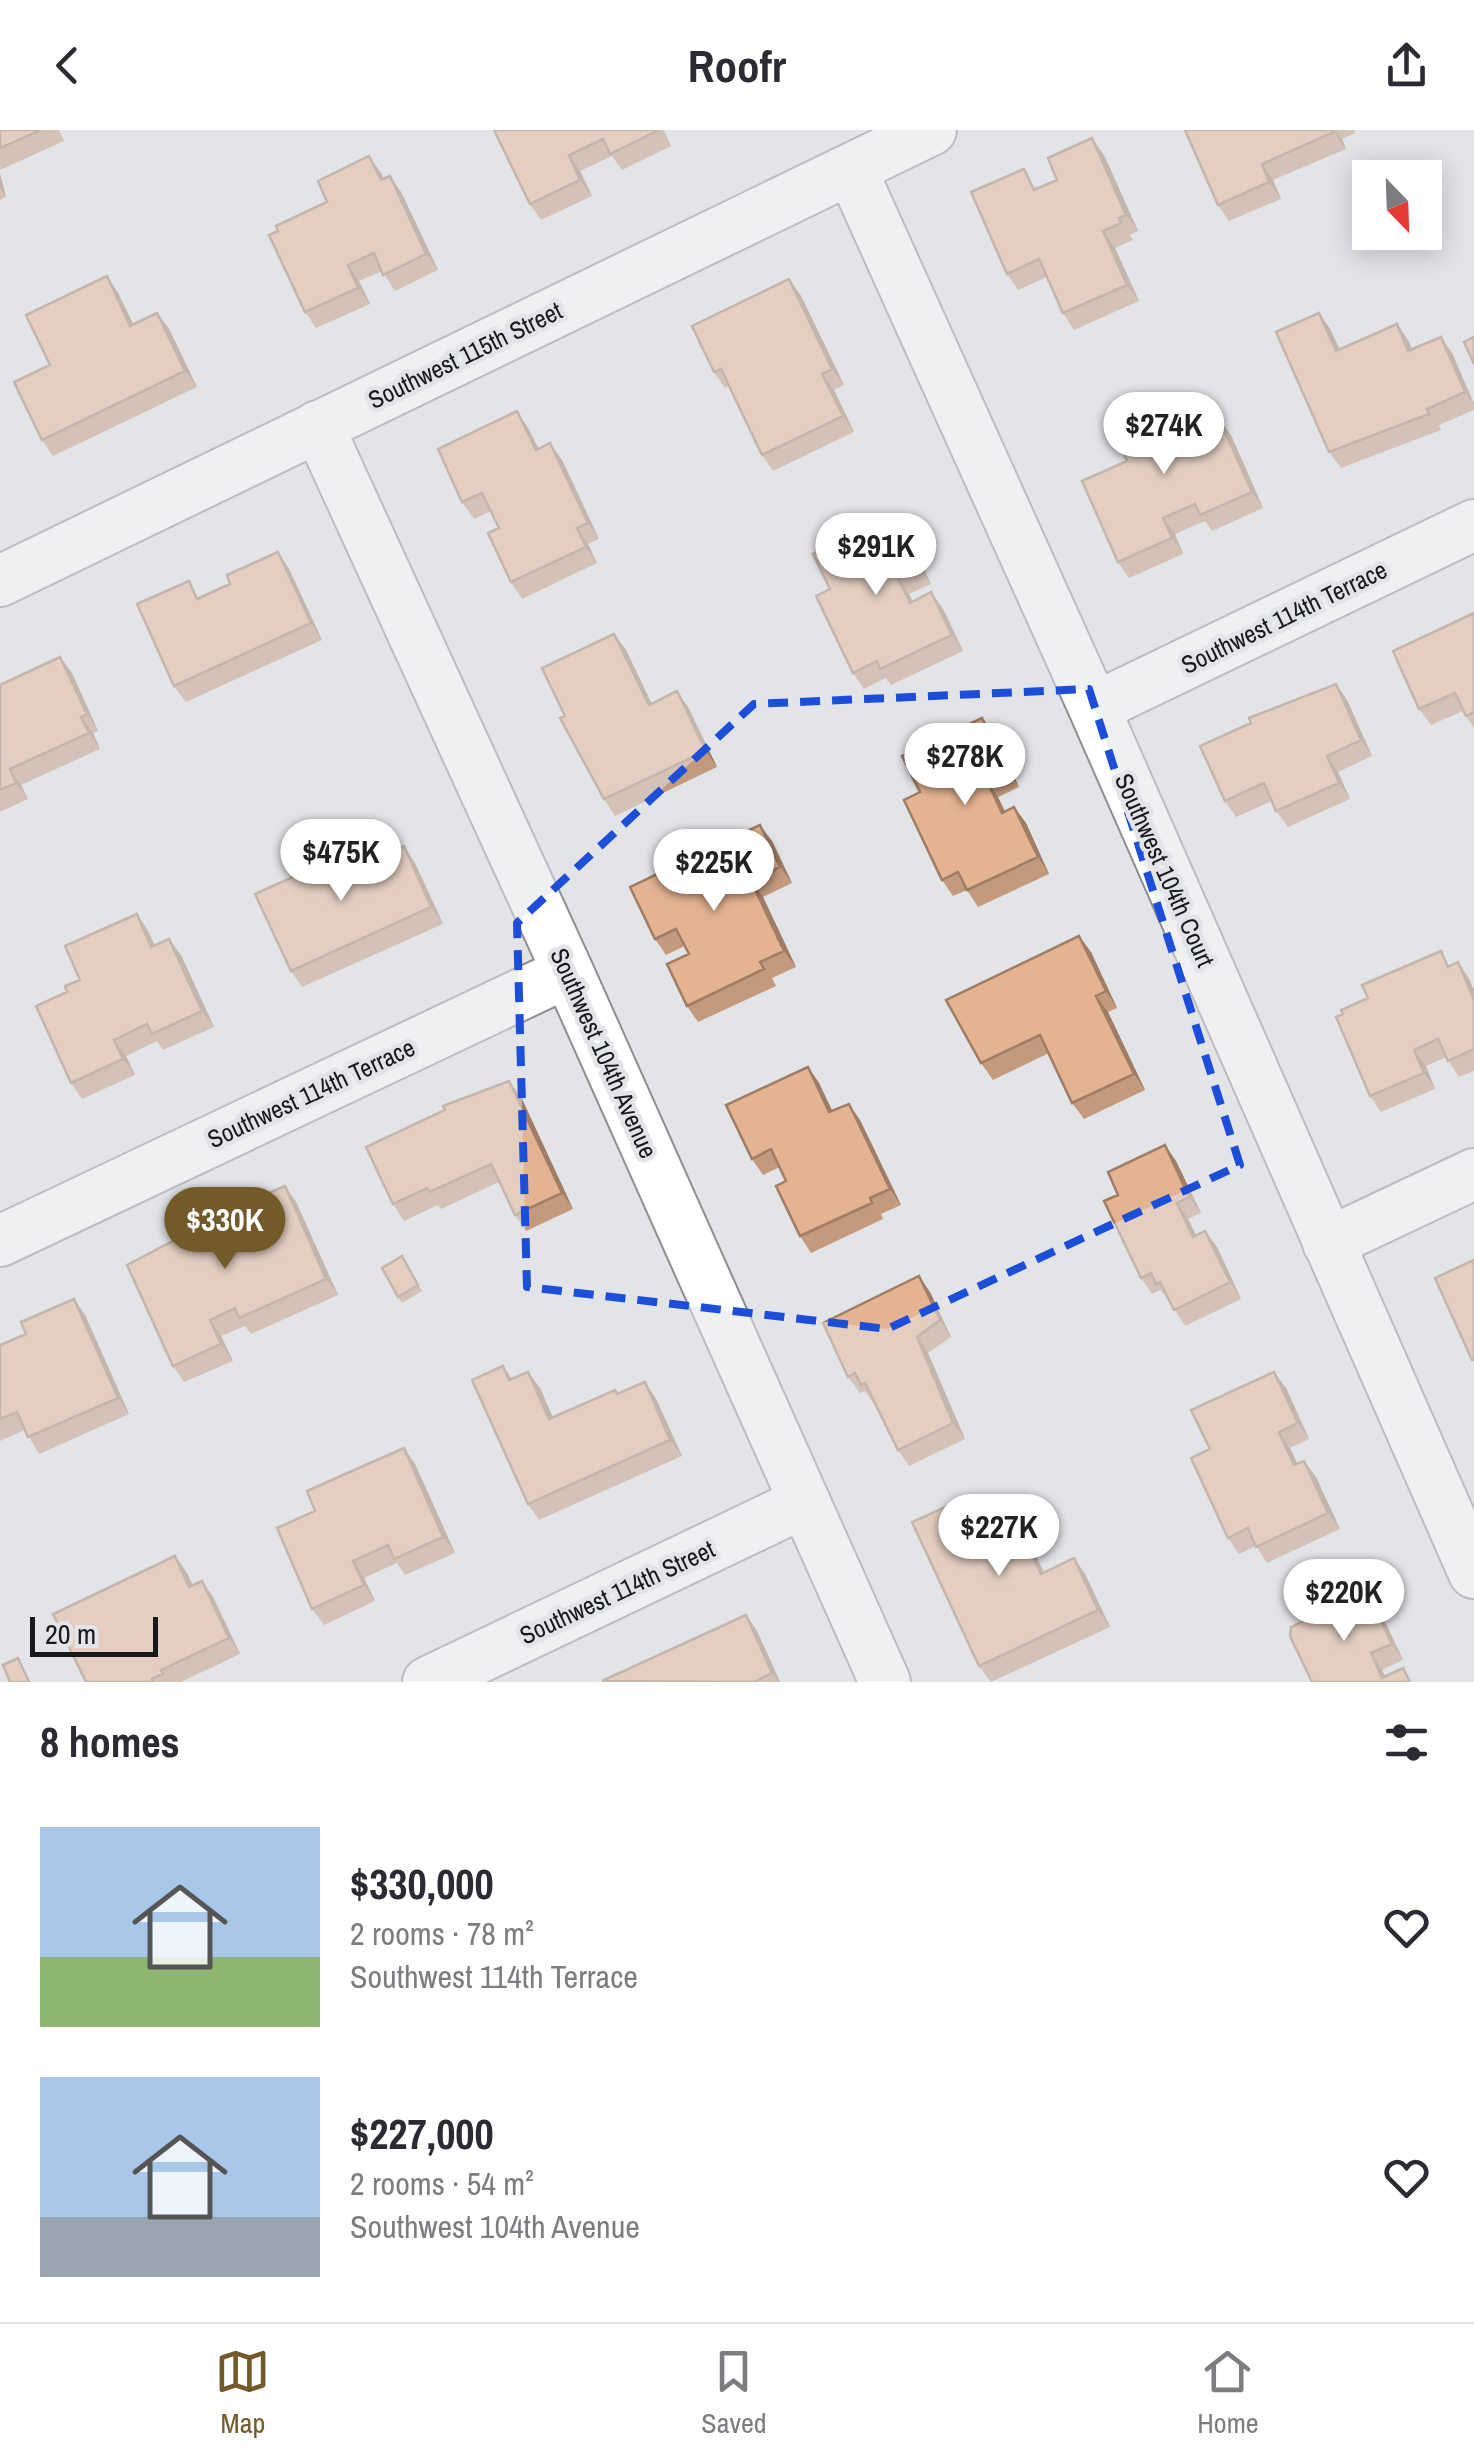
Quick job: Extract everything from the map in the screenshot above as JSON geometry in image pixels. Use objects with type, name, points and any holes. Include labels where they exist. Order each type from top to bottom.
[{"type":"street","name":"Southwest 115th Street","points":[[0,580],[930,130]]},
{"type":"street","name":"Southwest 104th Court","points":[[850,169],[1094,708],[1474,1573]]},
{"type":"street","name":"Southwest 104th Avenue","points":[[318,426],[886,1682]]},
{"type":"street","name":"Southwest 114th Terrace","points":[[1094,708],[1474,526]]},
{"type":"street","name":"Southwest 114th Terrace","points":[[0,1240],[568,972]]},
{"type":"street","points":[[1328,1243],[1474,1174]]},
{"type":"street","name":"Southwest 114th Street","points":[[428,1682],[805,1502]]},
{"type":"highlighted area","points":[[1089,689],[1240,1165],[887,1329],[527,1287],[517,923],[754,704]]},
{"type":"building","points":[[0,130],[41,130],[0,148]]},
{"type":"building","points":[[494,130],[659,130],[610,154],[603,139],[569,155],[580,180],[530,204]]},
{"type":"building","points":[[1185,130],[1334,132],[1262,164],[1269,182],[1218,205]]},
{"type":"building","points":[[1092,138],[1126,215],[1119,218],[1121,223],[1103,231],[1127,285],[1063,313],[1039,259],[1007,274],[971,192],[1024,169],[1034,190],[1057,180],[1048,158]]},
{"type":"building","points":[[369,156],[381,180],[390,176],[426,254],[383,275],[374,253],[348,265],[358,288],[305,312],[269,235],[278,231],[276,226],[327,202],[318,181]]},
{"type":"building","points":[[107,276],[130,326],[157,313],[185,371],[42,440],[14,382],[50,365],[26,315]]},
{"type":"building","points":[[789,279],[832,369],[822,374],[843,416],[762,455],[721,369],[714,372],[692,326]]},
{"type":"building","points":[[1319,313],[1336,351],[1397,324],[1408,351],[1441,337],[1465,392],[1427,409],[1429,414],[1329,452],[1276,332]]},
{"type":"building","points":[[1474,337],[1474,364],[1464,342]]},
{"type":"building","points":[[1192,396],[1206,426],[1219,419],[1252,492],[1200,515],[1195,504],[1163,518],[1172,538],[1118,562],[1082,481],[1127,461],[1114,431]]},
{"type":"building","points":[[517,411],[536,450],[550,443],[588,523],[577,528],[586,547],[511,582],[488,533],[499,528],[482,493],[462,502],[438,449]]},
{"type":"building","points":[[894,515],[919,567],[898,578],[910,603],[931,592],[952,635],[880,669],[877,661],[853,673],[816,596],[830,589],[813,554]]},
{"type":"building","points":[[278,552],[311,623],[174,686],[137,604],[189,581],[197,599],[230,584],[227,575]]},
{"type":"building","points":[[1474,613],[1474,712],[1466,716],[1455,693],[1419,709],[1393,651]]},
{"type":"building","points":[[614,634],[649,705],[677,691],[706,751],[604,799],[560,718],[565,716],[542,668]]},
{"type":"building","points":[[60,657],[87,714],[81,717],[89,733],[10,769],[16,783],[0,790],[0,685]]},
{"type":"building","points":[[1336,684],[1361,740],[1327,756],[1339,783],[1276,811],[1264,783],[1225,801],[1200,746],[1251,723],[1249,718]]},
{"type":"building","points":[[982,718],[1008,770],[987,781],[1002,813],[1014,807],[1038,857],[967,890],[958,872],[942,880],[904,800],[920,792],[902,756]]},
{"type":"building","points":[[760,825],[780,867],[751,881],[784,951],[760,962],[764,969],[687,1006],[667,964],[689,954],[676,929],[655,939],[630,887]]},
{"type":"building","points":[[404,846],[431,907],[291,971],[255,894],[353,850],[361,866]]},
{"type":"building","points":[[137,914],[151,947],[169,939],[202,1011],[152,1034],[147,1024],[114,1040],[123,1059],[71,1083],[36,1006],[67,992],[65,986],[80,980],[65,946]]},
{"type":"building","points":[[1079,936],[1106,991],[1096,996],[1134,1074],[1072,1103],[1040,1035],[981,1063],[946,1000]]},
{"type":"building","points":[[1441,951],[1448,967],[1458,962],[1474,1000],[1474,1049],[1448,1061],[1438,1039],[1414,1050],[1424,1073],[1370,1096],[1336,1017],[1343,1014],[1341,1010],[1368,998],[1362,985]]},
{"type":"building","points":[[808,1067],[829,1112],[849,1104],[890,1189],[870,1198],[872,1203],[800,1236],[776,1186],[786,1181],[771,1149],[752,1159],[726,1105]]},
{"type":"building","points":[[509,1081],[562,1193],[515,1215],[491,1164],[393,1204],[366,1147],[445,1110],[443,1106]]},
{"type":"building","points":[[1165,1145],[1189,1197],[1177,1203],[1193,1237],[1205,1231],[1230,1282],[1174,1310],[1151,1273],[1141,1278],[1104,1201],[1118,1195],[1108,1172]]},
{"type":"building","points":[[285,1186],[326,1279],[239,1318],[235,1308],[210,1320],[221,1344],[173,1366],[127,1265],[207,1223],[202,1213],[227,1202],[242,1238],[254,1233],[242,1205]]},
{"type":"building","points":[[402,1256],[418,1285],[398,1297],[382,1268]]},
{"type":"building","points":[[1474,1260],[1474,1360],[1472,1360],[1435,1278]]},
{"type":"building","points":[[919,1276],[940,1320],[917,1337],[953,1423],[898,1450],[865,1383],[861,1385],[855,1373],[848,1377],[823,1323]]},
{"type":"building","points":[[74,1299],[118,1398],[28,1437],[17,1412],[0,1419],[0,1345],[26,1334],[21,1322]]},
{"type":"building","points":[[503,1366],[509,1380],[528,1372],[549,1419],[615,1390],[617,1394],[645,1382],[670,1440],[528,1504],[472,1380]]},
{"type":"building","points":[[1274,1372],[1298,1423],[1279,1432],[1294,1465],[1304,1461],[1328,1513],[1256,1547],[1248,1528],[1228,1538],[1191,1458],[1210,1449],[1191,1410]]},
{"type":"building","points":[[404,1448],[443,1537],[394,1559],[388,1545],[353,1561],[364,1585],[312,1609],[277,1528],[315,1511],[307,1491]]},
{"type":"building","points":[[970,1496],[976,1509],[1004,1496],[1041,1574],[1074,1558],[1098,1610],[979,1666],[912,1522]]},
{"type":"building","points":[[175,1556],[189,1587],[202,1581],[229,1638],[161,1670],[163,1674],[153,1682],[86,1682],[53,1614]]},
{"type":"building","points":[[1367,1591],[1392,1644],[1371,1653],[1382,1678],[1403,1668],[1410,1682],[1312,1682],[1290,1636],[1291,1627]]},
{"type":"building","points":[[746,1615],[772,1673],[754,1682],[602,1681]]},
{"type":"building","points":[[18,1658],[29,1682],[10,1682],[3,1665]]}]
